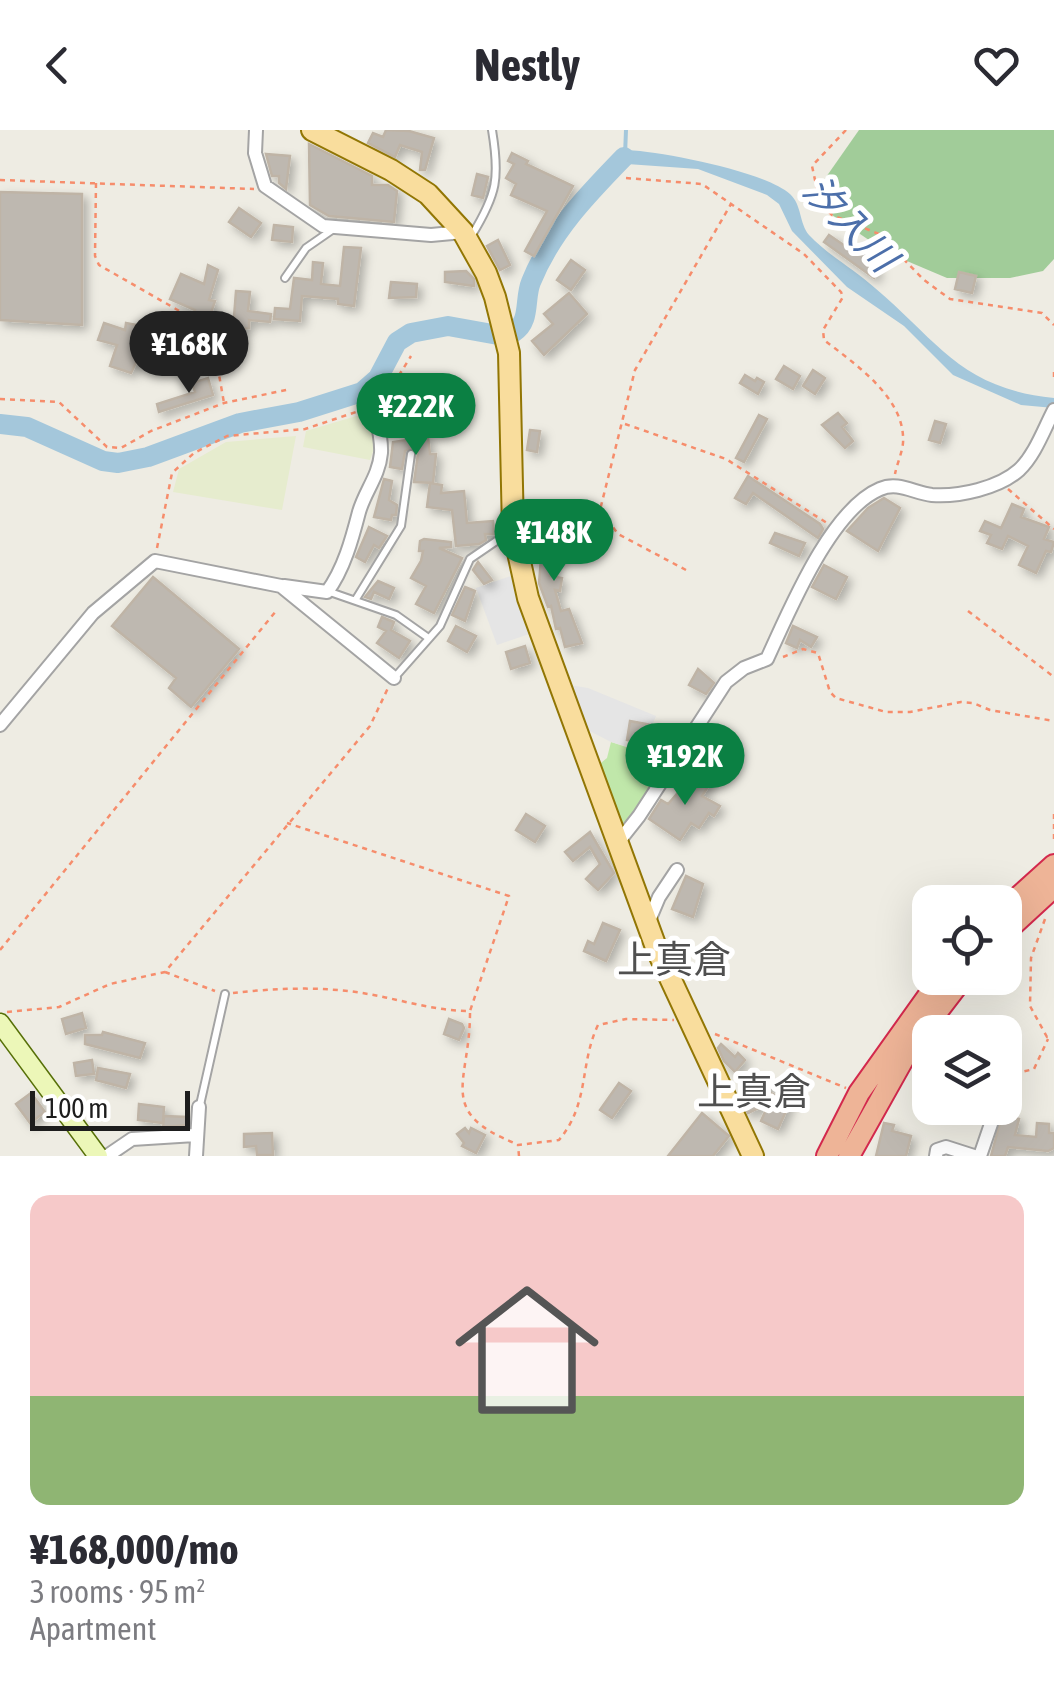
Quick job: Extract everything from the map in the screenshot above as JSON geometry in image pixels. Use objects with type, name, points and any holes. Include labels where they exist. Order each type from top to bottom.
[{"type":"highway","points":[[1022,894],[1054,865]]},
{"type":"highway","points":[[1022,916],[1054,887]]},
{"type":"highway","points":[[827,1156],[859,1093],[929,995]]},
{"type":"highway","points":[[849,1156],[910,1047],[949,995]]},
{"type":"main road","points":[[312,130],[391,170],[428,194],[466,236],[496,297],[510,353],[513,530],[528,598],[647,926],[753,1156]]},
{"type":"main road","points":[[0,1024],[98,1156]]},
{"type":"street","points":[[256,130],[255,153],[265,186],[323,226],[466,236]]},
{"type":"street","points":[[0,725],[93,613],[155,561],[327,592],[374,483],[381,452],[374,406]]},
{"type":"street","points":[[616,844],[639,816],[726,682],[744,668],[766,659],[803,582],[837,530],[866,496],[894,485],[931,495],[960,493],[998,482],[1026,462],[1053,413]]},
{"type":"street","points":[[281,586],[394,678]]},
{"type":"street","points":[[647,926],[660,896],[678,870]]},
{"type":"street","points":[[196,1156],[199,1108]]},
{"type":"street","points":[[936,1156],[937,1150],[946,1147],[977,1156],[990,1125]]},
{"type":"street","points":[[107,1156],[132,1139],[196,1135]]},
{"type":"lane","points":[[466,236],[493,202],[498,161],[492,130]]},
{"type":"lane","points":[[284,278],[306,248],[334,228]]},
{"type":"lane","points":[[356,599],[401,526],[411,454]]},
{"type":"lane","points":[[394,678],[440,626],[470,559],[513,530]]},
{"type":"lane","points":[[327,592],[396,615],[427,638]]},
{"type":"lane","points":[[199,1108],[225,994]]},
{"type":"path","points":[[846,130],[812,166],[820,203],[832,216],[880,234],[924,280],[950,299],[1042,313],[1054,324]]},
{"type":"path","points":[[626,178],[702,184],[804,254],[841,292],[842,297],[823,330],[824,340],[860,368],[896,408],[903,441],[894,485]]},
{"type":"path","points":[[0,180],[251,189],[265,186]]},
{"type":"path","points":[[96,183],[95,256],[100,265],[211,329],[224,403]]},
{"type":"path","points":[[686,570],[618,534],[600,510],[640,360],[731,204]]},
{"type":"path","points":[[155,561],[172,473],[194,453],[227,436],[305,429],[374,406],[387,399],[411,356]]},
{"type":"path","points":[[0,398],[59,402],[107,447],[121,448],[150,430],[224,403],[291,389]]},
{"type":"path","points":[[623,423],[726,459],[837,530]]},
{"type":"path","points":[[998,482],[1054,529]]},
{"type":"path","points":[[968,611],[1054,677]]},
{"type":"path","points":[[0,950],[276,612]]},
{"type":"path","points":[[766,659],[803,649],[818,653],[830,692],[836,698],[886,712],[910,712],[961,702],[1054,721]]},
{"type":"path","points":[[165,972],[370,726],[394,678]]},
{"type":"path","points":[[1054,814],[1054,840]]},
{"type":"path","points":[[287,823],[509,896],[470,1011],[461,1096],[468,1115],[496,1136],[518,1144],[559,1140],[582,1100],[589,1044],[598,1025],[626,1019],[666,1018],[690,1024],[859,1093]]},
{"type":"path","points":[[1046,916],[1031,958],[1030,1006],[1048,1037],[1052,1033]]},
{"type":"path","points":[[0,1012],[59,1007],[110,984],[165,972],[225,994],[266,989],[362,993],[449,1011],[470,1011]]},
{"type":"path","points":[[1022,1072],[1034,1069],[1052,1033]]},
{"type":"path","points":[[518,1144],[519,1156]]},
{"type":"green space","points":[[859,130],[1054,130],[1054,259],[1043,271],[1010,278],[947,278],[888,253],[810,200]]},
{"type":"green space","points":[[363,414],[373,418],[376,443],[370,460],[303,447],[306,431]]},
{"type":"green space","points":[[296,436],[282,510],[173,492],[179,469],[226,442]]},
{"type":"green space","points":[[611,742],[669,761],[619,833],[596,767],[607,758]]},
{"type":"shaded area","points":[[511,576],[532,633],[497,645],[476,588]]},
{"type":"shaded area","points":[[564,684],[588,688],[656,716],[652,725],[630,722],[625,746],[611,742],[580,726]]},
{"type":"water","points":[[628,150],[712,164],[777,186],[794,198],[809,235],[954,360],[996,384],[1054,398],[1054,408],[1021,405],[953,375],[904,326],[847,287],[792,231],[779,204],[767,195],[698,169],[627,164],[607,175]]},
{"type":"building","points":[[386,130],[434,138],[425,170],[420,170],[422,152],[400,145],[395,157],[368,143],[373,133],[383,137]]},
{"type":"building","points":[[309,144],[372,176],[372,185],[388,185],[397,191],[394,222],[329,216],[310,205]]},
{"type":"building","points":[[512,153],[528,161],[526,164],[573,186],[534,256],[525,251],[547,211],[511,195],[516,184],[506,178],[514,164],[508,161]]},
{"type":"building","points":[[266,154],[290,156],[286,189],[279,183],[279,176],[272,176]]},
{"type":"building","points":[[477,174],[488,177],[483,198],[472,195]]},
{"type":"building","points":[[0,192],[82,194],[82,325],[0,320]]},
{"type":"building","points":[[239,208],[261,223],[251,237],[229,222]]},
{"type":"building","points":[[274,225],[293,227],[292,242],[272,240]]},
{"type":"building","points":[[829,235],[851,250],[854,245],[873,258],[870,264],[878,270],[874,278],[824,242]]},
{"type":"building","points":[[498,240],[510,265],[500,270],[487,246]]},
{"type":"building","points":[[344,247],[361,248],[354,306],[338,304],[338,299],[302,296],[300,321],[274,319],[275,308],[290,309],[294,278],[312,280],[313,262],[323,263],[321,284],[340,286]]},
{"type":"building","points":[[571,260],[585,270],[571,290],[557,280]]},
{"type":"building","points":[[208,265],[218,270],[209,300],[215,301],[209,319],[170,299],[181,274],[204,284]]},
{"type":"building","points":[[466,271],[474,279],[474,286],[445,282],[445,272]]},
{"type":"building","points":[[959,272],[976,276],[972,293],[955,289]]},
{"type":"building","points":[[391,282],[417,284],[416,297],[389,298]]},
{"type":"building","points":[[236,291],[250,292],[248,311],[271,314],[270,322],[249,320],[249,328],[218,331],[219,318],[234,317]]},
{"type":"building","points":[[569,293],[587,314],[544,355],[532,341],[553,324],[544,314]]},
{"type":"building","points":[[104,323],[125,330],[126,323],[152,328],[131,373],[110,366],[117,345],[98,340]]},
{"type":"building","points":[[160,332],[192,335],[190,350],[158,347]]},
{"type":"building","points":[[784,366],[800,376],[793,389],[776,379]]},
{"type":"building","points":[[813,370],[825,378],[815,394],[803,386]]},
{"type":"building","points":[[745,375],[764,382],[758,394],[740,383]]},
{"type":"building","points":[[208,378],[213,395],[159,412],[157,404],[195,392],[192,383]]},
{"type":"building","points":[[838,413],[847,423],[842,427],[853,441],[845,448],[822,425]]},
{"type":"building","points":[[759,415],[767,419],[744,462],[736,458]]},
{"type":"building","points":[[935,421],[946,424],[940,443],[929,440]]},
{"type":"building","points":[[530,430],[540,431],[537,452],[527,450]]},
{"type":"building","points":[[428,437],[430,454],[436,454],[433,483],[414,482],[418,454],[413,447],[405,451],[402,469],[390,467],[393,442]]},
{"type":"building","points":[[748,476],[820,524],[823,529],[818,538],[753,493],[746,504],[735,498]]},
{"type":"building","points":[[384,479],[392,481],[389,500],[397,505],[391,520],[374,517]]},
{"type":"building","points":[[430,483],[442,485],[441,493],[464,491],[467,523],[493,521],[494,534],[485,534],[486,540],[479,544],[456,546],[452,510],[427,507]]},
{"type":"building","points":[[884,498],[900,508],[878,551],[847,531],[868,508]]},
{"type":"building","points":[[1012,504],[1024,509],[1021,517],[1049,527],[1044,539],[1054,542],[1036,573],[1019,565],[1028,546],[1008,536],[1002,549],[987,543],[991,535],[980,531],[985,521],[1001,528]]},
{"type":"building","points":[[369,527],[387,536],[379,548],[374,545],[365,562],[356,557]]},
{"type":"building","points":[[527,531],[564,535],[562,556],[551,554],[550,576],[562,578],[560,591],[555,590],[561,611],[569,609],[582,643],[565,647],[560,628],[556,629],[551,606],[548,607],[539,583],[542,546],[530,545]]},
{"type":"building","points":[[775,533],[805,543],[799,556],[770,543]]},
{"type":"building","points":[[420,541],[451,542],[451,547],[439,548],[462,558],[434,613],[416,604],[426,586],[411,578],[421,561]]},
{"type":"building","points":[[478,562],[492,580],[484,584],[473,570]]},
{"type":"building","points":[[824,565],[847,577],[836,599],[812,587]]},
{"type":"building","points":[[153,577],[239,649],[191,707],[169,688],[176,678],[112,626]]},
{"type":"building","points":[[378,581],[394,588],[389,599],[374,592],[371,599],[365,597]]},
{"type":"building","points":[[465,587],[475,591],[465,621],[452,615]]},
{"type":"building","points":[[382,617],[394,622],[391,630],[410,641],[399,658],[377,643],[386,631],[378,627]]},
{"type":"building","points":[[456,626],[476,636],[467,652],[448,641]]},
{"type":"building","points":[[793,626],[817,637],[811,647],[800,640],[797,648],[786,643]]},
{"type":"building","points":[[525,646],[530,663],[511,669],[506,652]]},
{"type":"building","points":[[698,669],[714,683],[706,694],[689,685]]},
{"type":"building","points":[[630,721],[652,725],[653,749],[627,740]]},
{"type":"building","points":[[710,733],[725,741],[719,751],[704,742]]},
{"type":"building","points":[[695,773],[711,782],[702,796],[720,806],[714,816],[709,813],[699,828],[691,823],[680,840],[649,819],[661,800],[668,804]]},
{"type":"building","points":[[526,814],[545,826],[535,842],[516,830]]},
{"type":"building","points":[[590,832],[614,873],[598,890],[586,879],[600,864],[590,847],[573,861],[565,852]]},
{"type":"building","points":[[686,876],[703,884],[693,917],[672,909]]},
{"type":"building","points":[[603,923],[620,930],[606,961],[584,951],[588,941],[594,944]]},
{"type":"building","points":[[82,1013],[86,1028],[66,1034],[62,1019]]},
{"type":"building","points":[[449,1019],[464,1028],[459,1040],[444,1034]]},
{"type":"building","points":[[103,1032],[145,1043],[140,1058],[85,1044],[85,1035]]},
{"type":"building","points":[[721,1044],[735,1057],[738,1053],[745,1060],[735,1072],[724,1061],[718,1048]]},
{"type":"building","points":[[92,1060],[94,1074],[76,1076],[74,1063]]},
{"type":"building","points":[[98,1068],[130,1074],[126,1088],[96,1080]]},
{"type":"building","points":[[750,1074],[771,1081],[768,1091],[746,1084]]},
{"type":"building","points":[[619,1083],[631,1091],[612,1118],[600,1110]]},
{"type":"building","points":[[766,1091],[790,1102],[778,1129],[761,1121],[769,1103],[748,1113],[743,1103]]},
{"type":"building","points":[[31,1093],[45,1112],[30,1123],[16,1104]]},
{"type":"building","points":[[139,1104],[164,1107],[163,1123],[138,1120]]},
{"type":"building","points":[[702,1113],[729,1136],[713,1156],[668,1156]]},
{"type":"building","points":[[164,1116],[188,1117],[188,1125],[163,1127]]},
{"type":"building","points":[[884,1123],[894,1125],[892,1131],[911,1136],[906,1156],[876,1156]]},
{"type":"building","points":[[1037,1123],[1049,1124],[1049,1133],[1054,1133],[1054,1148],[1048,1151],[1008,1147],[1005,1156],[991,1156],[999,1125],[1018,1125],[1015,1135],[1036,1137]]},
{"type":"building","points":[[465,1128],[469,1133],[471,1128],[485,1135],[476,1153],[462,1146],[457,1134]]},
{"type":"building","points":[[272,1133],[273,1155],[257,1155],[256,1146],[244,1147],[244,1134]]},
{"type":"waterway","points":[[625,155],[626,130]]},
{"type":"waterway","name":"汐入川","points":[[0,424],[27,427],[103,461],[118,463],[148,457],[240,423],[299,412],[362,392],[378,378],[397,342],[411,333],[448,326],[498,335],[514,332],[523,322],[531,282],[559,230],[624,157]]},
{"type":"district","name":"上真倉","points":[[674,960]]},
{"type":"district","name":"上真倉","points":[[754,1092]]}]
